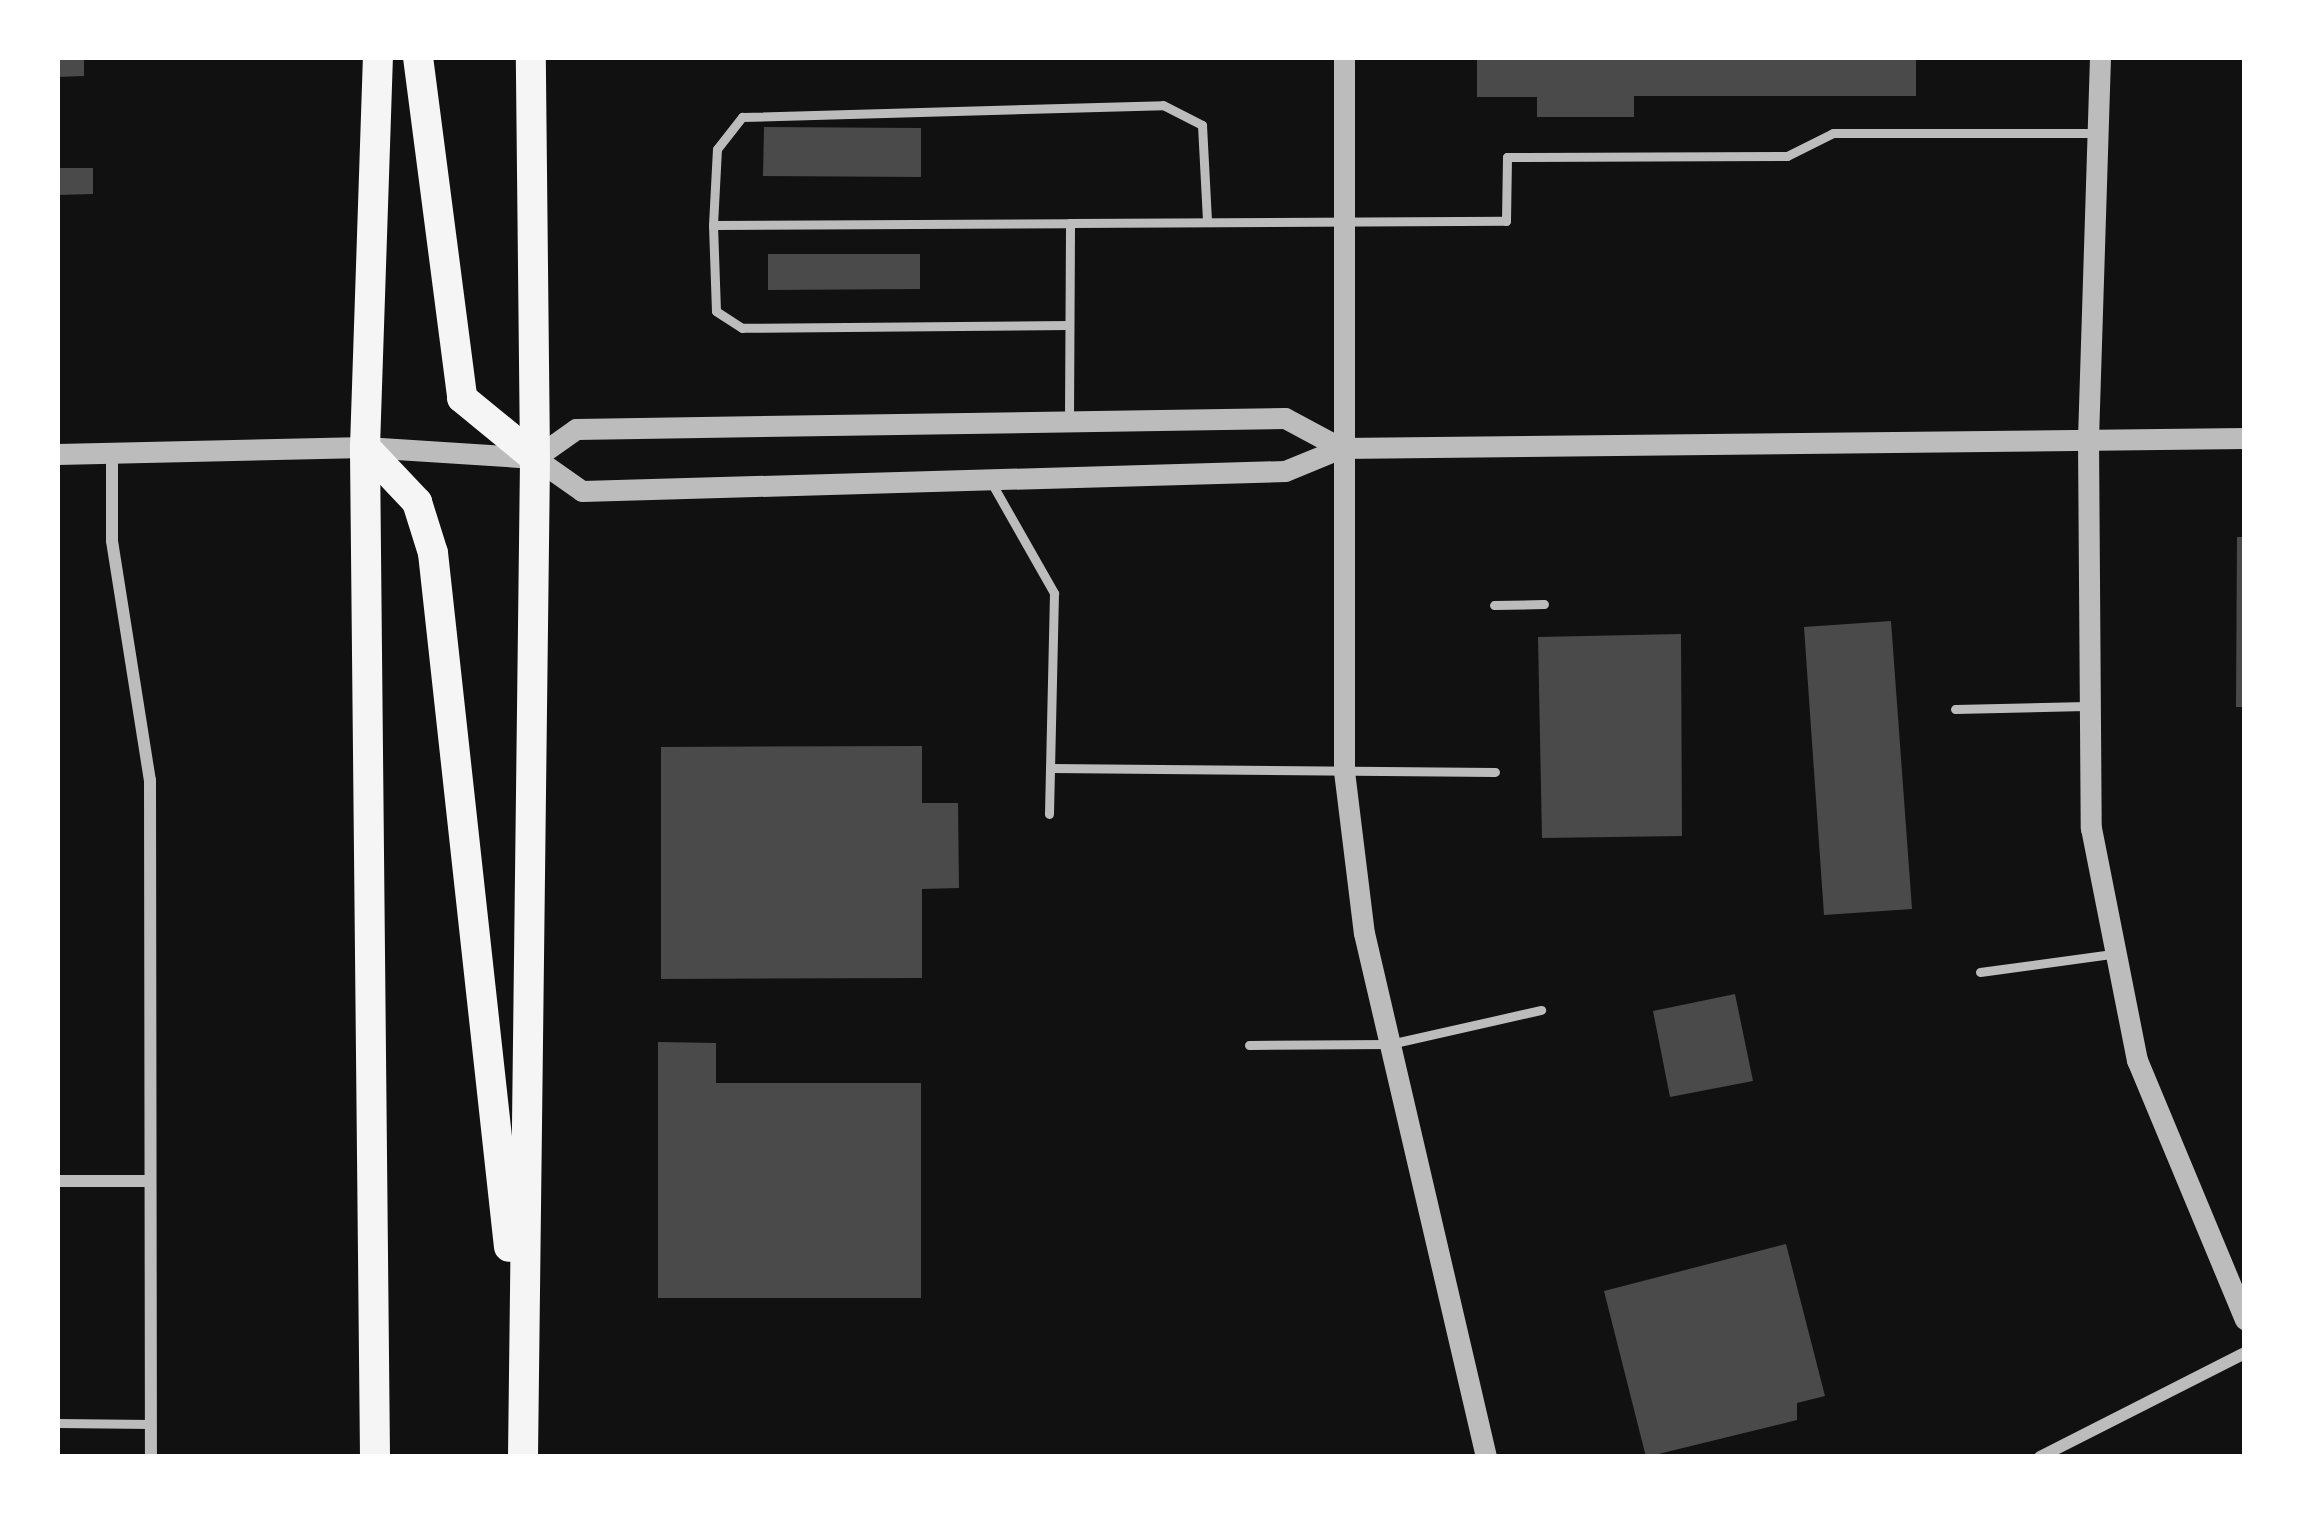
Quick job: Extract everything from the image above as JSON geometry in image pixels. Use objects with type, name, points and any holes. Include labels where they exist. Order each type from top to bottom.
[{"type":"main road","points":[[375,1457],[365,446],[378,57]]},
{"type":"main road","points":[[418,57],[463,398],[536,458]]},
{"type":"main road","points":[[523,1457],[536,458],[531,57]]},
{"type":"main road","points":[[365,446],[417,502],[433,553],[523,1379]]},
{"type":"street","points":[[1344,57],[1344,771],[1364,933],[1486,1457]]},
{"type":"street","points":[[2100,57],[2088,437],[2086,706],[2091,828],[2111,954],[2137,1060],[2245,1319]]},
{"type":"street","points":[[536,458],[576,428],[1285,418],[1342,448]]},
{"type":"street","points":[[57,454],[365,446],[536,458],[582,491],[1285,471],[1342,448],[2245,438]]},
{"type":"street","points":[[112,455],[112,541],[150,781],[151,1457]]},
{"type":"street","points":[[57,1181],[149,1180]]},
{"type":"street","points":[[2040,1457],[2245,1353]]},
{"type":"lane","points":[[1070,326],[742,328],[716,311],[717,149],[742,116],[1163,105],[1202,125],[1207,222]]},
{"type":"lane","points":[[713,225],[1506,221],[1507,157],[1787,156],[1833,133],[2097,133]]},
{"type":"lane","points":[[1069,423],[1070,223]]},
{"type":"lane","points":[[991,482],[1054,593],[1049,814]]},
{"type":"lane","points":[[1494,605],[1544,604]]},
{"type":"lane","points":[[1955,709],[2086,706]]},
{"type":"lane","points":[[1050,768],[1495,772]]},
{"type":"lane","points":[[1980,972],[2111,954]]},
{"type":"lane","points":[[1249,1045],[1390,1044],[1541,1010]]},
{"type":"lane","points":[[57,1423],[151,1424]]},
{"type":"building","points":[[57,57],[84,57],[84,76],[57,77]]},
{"type":"building","points":[[1477,57],[1916,57],[1916,96],[1634,96],[1634,117],[1537,117],[1537,97],[1477,97]]},
{"type":"building","points":[[764,127],[921,128],[921,177],[763,176]]},
{"type":"building","points":[[57,168],[93,168],[93,194],[57,195]]},
{"type":"building","points":[[768,254],[920,254],[920,289],[768,290]]},
{"type":"building","points":[[2237,537],[2245,537],[2245,707],[2236,707]]},
{"type":"building","points":[[1891,621],[1912,909],[1824,915],[1804,627]]},
{"type":"building","points":[[1681,634],[1682,836],[1542,838],[1538,637]]},
{"type":"building","points":[[922,746],[922,803],[958,803],[959,888],[922,889],[922,978],[661,979],[661,747]]},
{"type":"building","points":[[1735,994],[1753,1081],[1670,1097],[1653,1011]]},
{"type":"building","points":[[658,1042],[716,1043],[716,1083],[921,1083],[921,1298],[658,1298]]},
{"type":"building","points":[[1786,1244],[1825,1396],[1797,1403],[1797,1420],[1646,1457],[1604,1291]]}]
